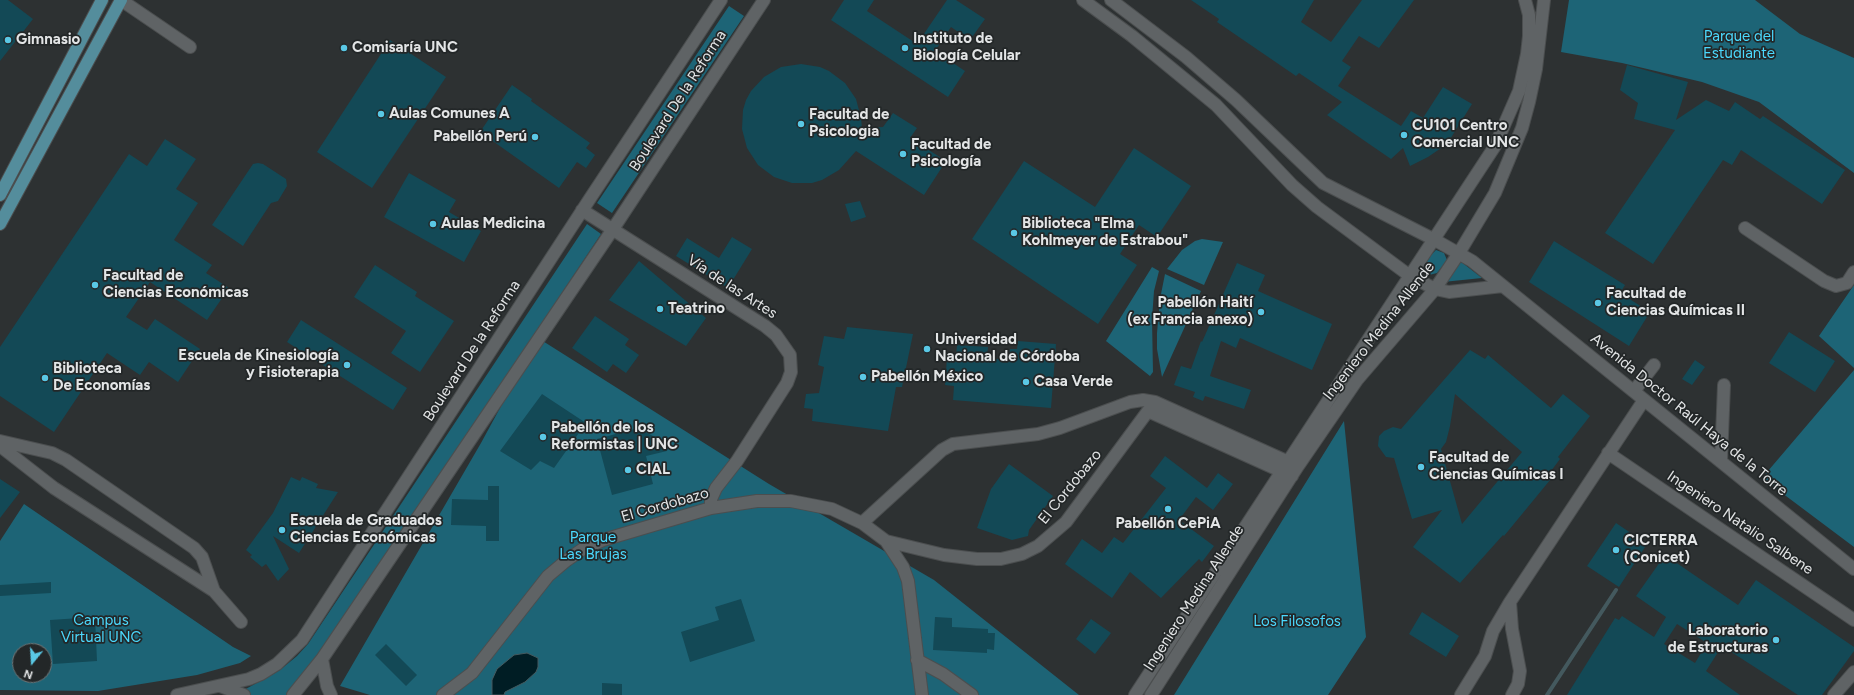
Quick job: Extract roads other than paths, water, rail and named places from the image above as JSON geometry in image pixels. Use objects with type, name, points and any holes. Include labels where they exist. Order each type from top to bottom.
[{"type":"main road","points":[[0,195],[102,0]]},
{"type":"main road","points":[[0,224],[121,0]]},
{"type":"street","points":[[121,0],[190,47]]},
{"type":"street","name":"Boulevard De la Reforma","points":[[177,695],[220,686],[261,674],[277,664],[302,640],[582,210],[722,0]]},
{"type":"street","name":"Boulevard De la Reforma","points":[[293,695],[322,659],[613,229],[764,0]]},
{"type":"street","points":[[1083,0],[1132,36],[1232,120],[1292,185],[1317,207],[1410,276],[1435,289],[1449,292],[1503,286]]},
{"type":"street","name":"Avenida Doctor Raúl Haya de la Torre","points":[[1111,0],[1186,57],[1236,100],[1323,184],[1459,253],[1503,286],[1854,569]]},
{"type":"street","name":"Ingeniero Medina Allende","points":[[1151,695],[1410,276],[1435,240],[1495,146],[1505,127],[1519,91],[1529,36],[1528,15],[1525,0]]},
{"type":"street","name":"Ingeniero Medina Allende","points":[[1135,695],[1290,468],[1357,380],[1435,289],[1495,194],[1522,128],[1536,69],[1544,0]]},
{"type":"street","name":"Vía de las Artes","points":[[582,210],[765,326],[776,335],[790,355],[791,372],[787,383],[737,461],[716,488],[711,499],[710,508]]},
{"type":"street","points":[[1745,228],[1824,281],[1836,286],[1847,283],[1854,272]]},
{"type":"street","points":[[1634,391],[1654,365]]},
{"type":"street","points":[[1721,461],[1724,385]]},
{"type":"street","points":[[862,523],[942,450],[952,444],[1038,434],[1060,428],[1130,402],[1143,400],[1152,406],[1290,468]]},
{"type":"street","points":[[1461,695],[1485,656],[1493,631],[1510,602],[1644,400]]},
{"type":"street","name":"El Cordobazo","points":[[443,695],[472,673],[548,576],[577,553],[603,540],[710,508],[757,501],[791,500],[832,509],[862,523],[886,542],[977,559],[1001,559],[1022,554],[1038,546],[1066,522],[1152,406]]},
{"type":"street","points":[[0,441],[52,453],[66,460],[194,548],[202,557],[214,591]]},
{"type":"street","points":[[0,446],[54,488],[214,591],[241,622]]},
{"type":"street","name":"Ingeniero Natalio Salbene","points":[[1608,453],[1854,620]]},
{"type":"street","points":[[886,542],[903,567],[908,581],[922,695]]},
{"type":"street","points":[[1510,602],[1512,628],[1520,671],[1518,684],[1512,695]]},
{"type":"street","points":[[322,659],[327,686],[332,695]]},
{"type":"street","points":[[917,660],[943,674],[972,695]]},
{"type":"street","points":[[1834,695],[1854,672]]},
{"type":"street","points":[[220,686],[244,695]]},
{"type":"waterway","points":[[1547,695],[1616,590]]},
{"type":"place","name":"Gimnasio","points":[[8,40]]},
{"type":"place","name":"Comisaría UNC","points":[[344,48]]},
{"type":"place","name":"Instituto de Biología Celular","points":[[905,48]]},
{"type":"place","name":"Aulas Comunes A","points":[[381,114]]},
{"type":"place","name":"Facultad de Psicologia","points":[[801,124]]},
{"type":"place","name":"CU101 Centro Comercial UNC","points":[[1404,135]]},
{"type":"place","name":"Pabellón Perú","points":[[535,137]]},
{"type":"place","name":"Facultad de Psicología","points":[[903,154]]},
{"type":"place","name":"Aulas Medicina","points":[[433,224]]},
{"type":"place","name":"Biblioteca \"Elma Kohlmeyer de Estrabou\"","points":[[1014,233]]},
{"type":"place","name":"Facultad de Ciencias Económicas","points":[[95,285]]},
{"type":"place","name":"Facultad de Ciencias Químicas II","points":[[1598,303]]},
{"type":"place","name":"Teatrino","points":[[660,309]]},
{"type":"place","name":"Pabellón Haití (ex Francia anexo)","points":[[1261,312]]},
{"type":"place","name":"Universidad Nacional de Córdoba","points":[[927,349]]},
{"type":"place","name":"Escuela de Kinesiología y Fisioterapia","points":[[347,365]]},
{"type":"place","name":"Pabellón México","points":[[863,377]]},
{"type":"place","name":"Biblioteca De Economías","points":[[45,378]]},
{"type":"place","name":"Casa Verde","points":[[1026,382]]},
{"type":"place","name":"Pabellón de los Reformistas | UNC","points":[[543,437]]},
{"type":"place","name":"Facultad de Ciencias Químicas I","points":[[1421,467]]},
{"type":"place","name":"CIAL","points":[[628,470]]},
{"type":"place","name":"Pabellón CePiA","points":[[1168,509]]},
{"type":"place","name":"Escuela de Graduados Ciencias Económicas","points":[[282,530]]},
{"type":"place","name":"CICTERRA (Conicet)","points":[[1616,550]]},
{"type":"place","name":"Laboratorio de Estructuras","points":[[1776,640]]},
{"type":"park label","name":"Parque del Estudiante","points":[[1739,46]]},
{"type":"park label","name":"Parque Las Brujas","points":[[593,546]]},
{"type":"park label","name":"Los Filosofos","points":[[1297,622]]},
{"type":"park label","name":"Campus Virtual UNC","points":[[101,630]]}]
